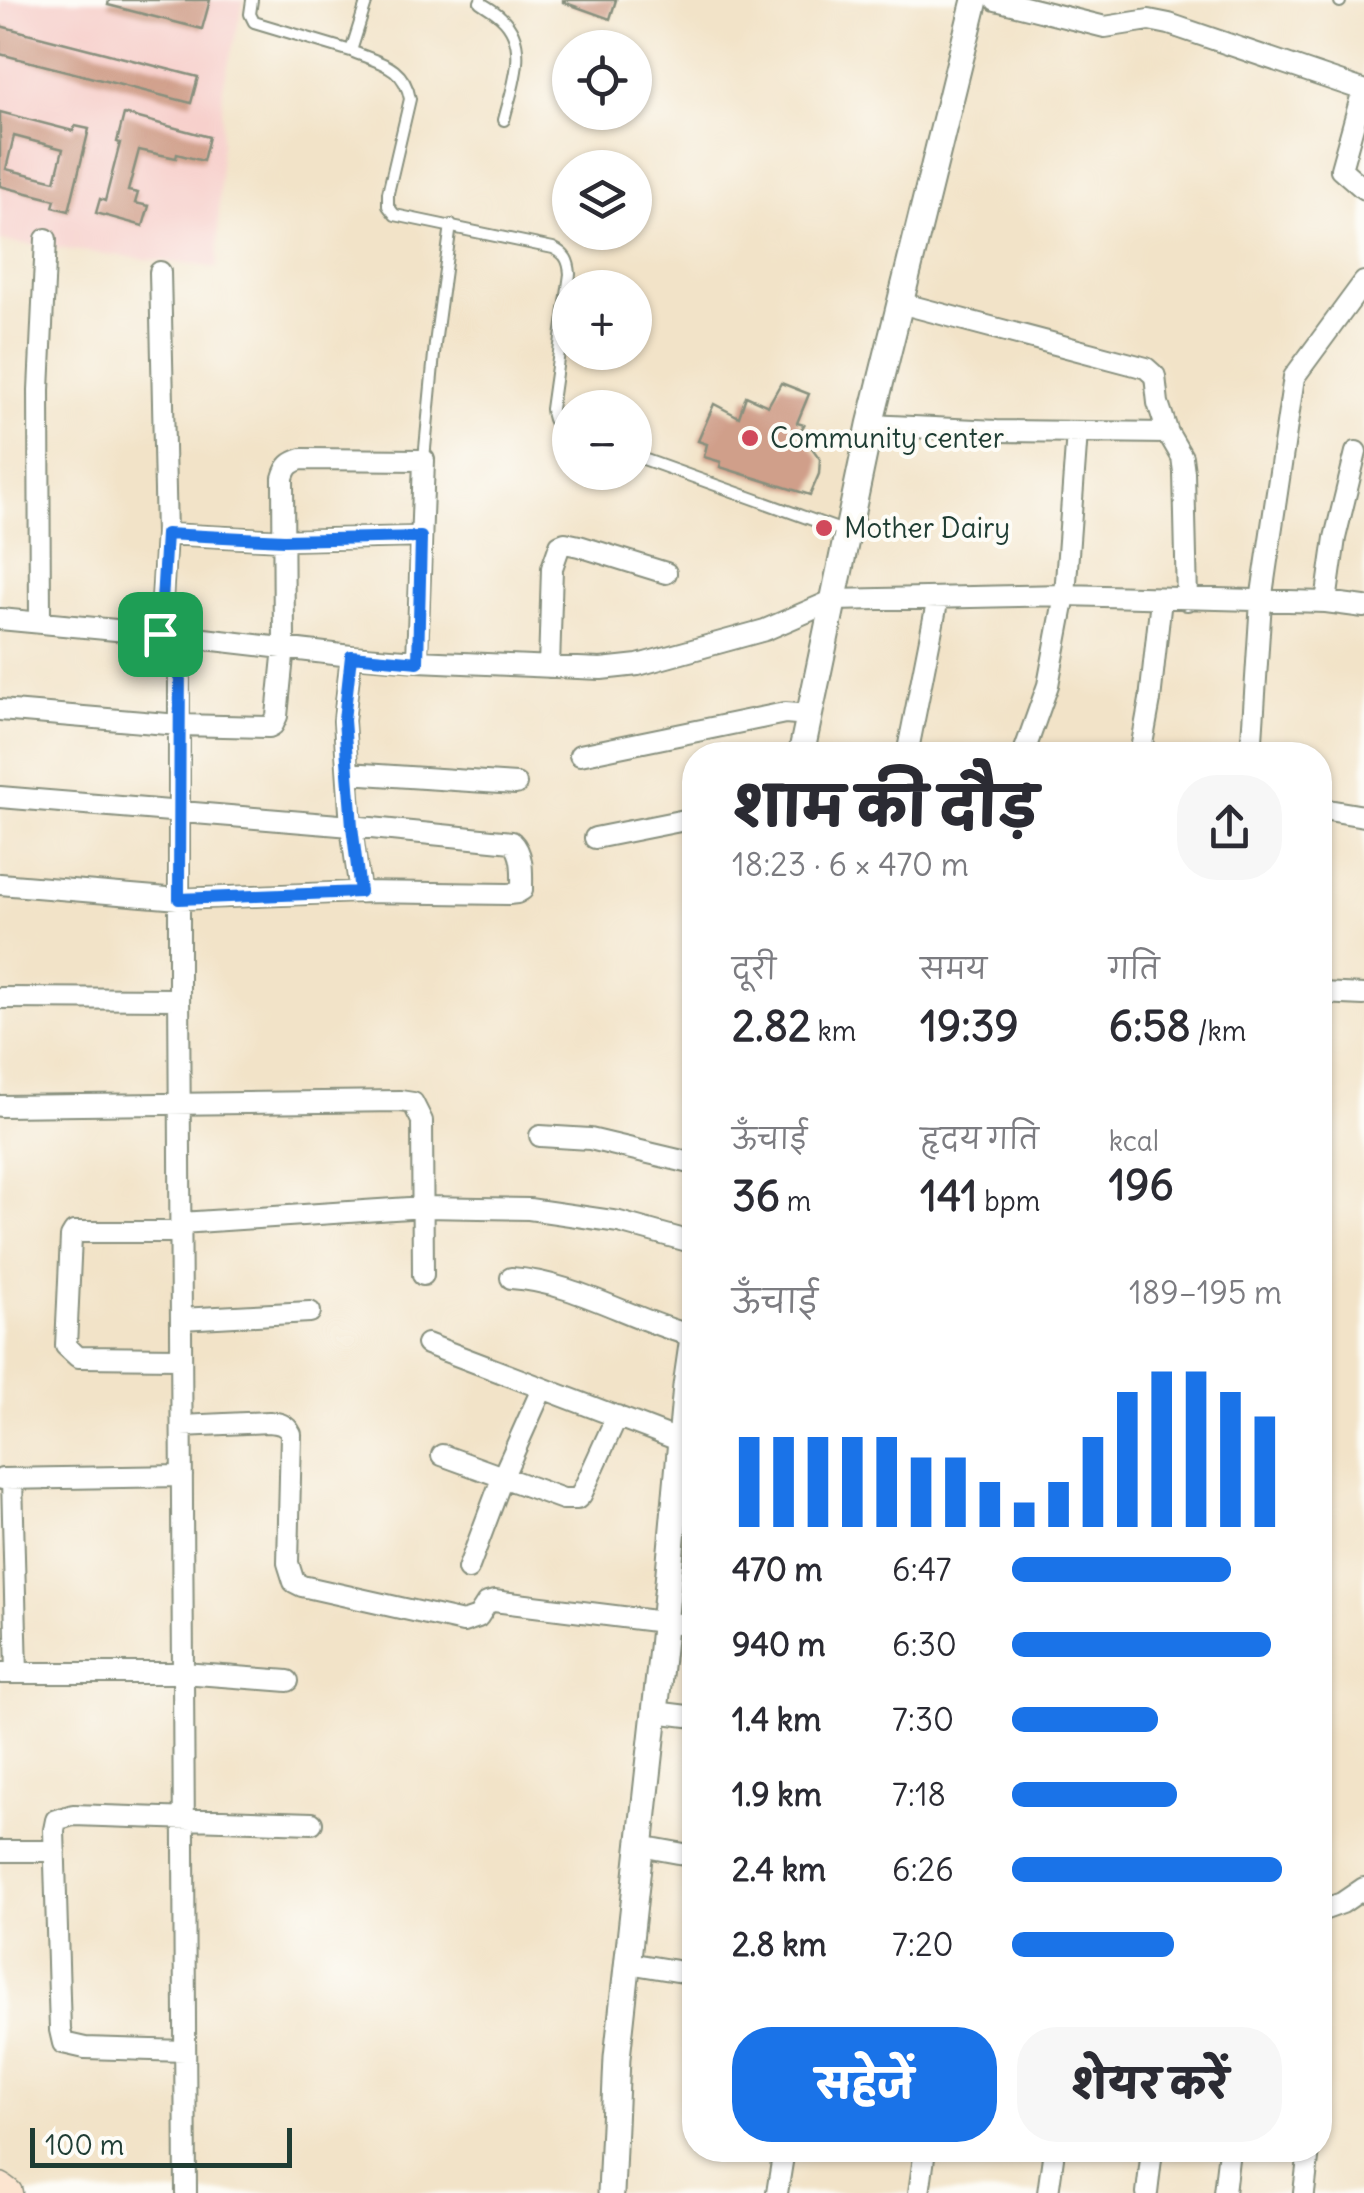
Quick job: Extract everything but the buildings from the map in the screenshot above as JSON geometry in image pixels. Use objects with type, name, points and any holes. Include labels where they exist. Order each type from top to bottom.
[{"type":"main road","points":[[0,2187],[8,2193]]},
{"type":"street","points":[[804,742],[870,425],[975,0]]},
{"type":"street","points":[[996,0],[1104,27],[1149,20],[1169,24],[1363,90],[1341,170],[1364,189]]},
{"type":"street","points":[[40,622],[39,390],[46,239]]},
{"type":"street","points":[[160,272],[170,635],[179,725],[186,2193]]},
{"type":"street","points":[[1252,742],[1260,602],[1294,376],[1364,282]]},
{"type":"street","points":[[900,303],[1146,368],[1155,376],[1158,403],[1168,433],[1182,457],[1187,600]]},
{"type":"street","points":[[870,425],[1168,433]]},
{"type":"street","points":[[1027,742],[1048,685],[1065,595],[1077,432]]},
{"type":"street","points":[[1326,602],[1335,538],[1356,452]]},
{"type":"street","points":[[0,710],[179,725],[273,725],[284,648],[283,478],[291,462],[302,459],[424,460],[418,662]]},
{"type":"street","points":[[166,534],[284,540],[421,537]]},
{"type":"street","points":[[549,667],[552,568],[560,545],[580,546],[666,573]]},
{"type":"street","points":[[0,619],[418,662],[601,669],[638,666],[765,630],[834,600],[1065,595],[1326,602],[1364,607]]},
{"type":"street","points":[[910,742],[938,598]]},
{"type":"street","points":[[1142,742],[1161,599]]},
{"type":"street","points":[[351,656],[344,720],[360,892]]},
{"type":"street","points":[[580,755],[785,713],[809,715]]},
{"type":"street","points":[[348,774],[516,784]]},
{"type":"street","points":[[0,798],[512,842],[520,854],[522,890],[179,899],[0,884]]},
{"type":"street","points":[[1332,811],[1364,816]]},
{"type":"street","points":[[594,838],[682,821]]},
{"type":"street","points":[[1332,994],[1364,995]]},
{"type":"street","points":[[0,998],[179,999]]},
{"type":"street","points":[[0,1106],[413,1103],[422,1121],[423,1275]]},
{"type":"street","points":[[540,1136],[590,1139],[682,1161]]},
{"type":"street","points":[[180,1358],[78,1357],[66,1346],[74,1232],[181,1228],[424,1207],[529,1209],[619,1222],[682,1239]]},
{"type":"street","points":[[511,1278],[533,1279],[565,1288],[682,1338]]},
{"type":"street","points":[[181,1319],[310,1312]]},
{"type":"street","points":[[426,1344],[681,1441]]},
{"type":"street","points":[[468,1569],[542,1389]]},
{"type":"street","points":[[442,1455],[563,1499],[577,1498],[617,1416]]},
{"type":"street","points":[[182,1426],[268,1422],[288,1427],[288,1563],[294,1582],[302,1586],[463,1622],[478,1618],[486,1603],[494,1601],[682,1624]]},
{"type":"street","points":[[611,2193],[617,2058],[682,1433]]},
{"type":"street","points":[[182,1476],[6,1479],[9,1673],[183,1673],[288,1681]]},
{"type":"street","points":[[655,1712],[682,1715]]},
{"type":"street","points":[[184,2051],[84,2048],[64,2043],[60,2030],[56,1820],[72,1815],[312,1823]]},
{"type":"street","points":[[640,1846],[682,1854]]},
{"type":"street","points":[[0,1851],[55,1851]]},
{"type":"street","points":[[1332,1907],[1364,1888]]},
{"type":"street","points":[[628,1963],[682,1972]]},
{"type":"street","points":[[777,2193],[782,2162]]},
{"type":"street","points":[[919,2193],[923,2162]]},
{"type":"street","points":[[1048,2193],[1052,2162]]},
{"type":"street","points":[[1146,2193],[1150,2162]]},
{"type":"street","points":[[1224,2193],[1227,2162]]},
{"type":"street","points":[[1304,2193],[1308,2162]]},
{"type":"lane","points":[[252,0],[250,14],[254,22],[351,52],[390,68],[407,83],[410,99],[388,194],[388,206],[395,216],[563,252],[570,274],[553,390]]},
{"type":"lane","points":[[351,52],[367,0]]},
{"type":"lane","points":[[478,1],[503,18],[518,47],[504,120]]},
{"type":"lane","points":[[424,460],[451,225]]},
{"type":"lane","points":[[552,396],[552,421]]},
{"type":"lane","points":[[652,462],[848,533]]},
{"type":"shaded area","points":[[0,0],[244,0],[223,86],[217,268],[0,241]]},
{"type":"place","name":"Community center","points":[[750,438]]},
{"type":"place","name":"Mother Dairy","points":[[824,528]]},
{"type":"route","points":[[166,534],[284,540],[421,537],[418,662],[351,656],[344,720],[360,892],[179,899],[180,636],[160,634],[166,534]]}]
